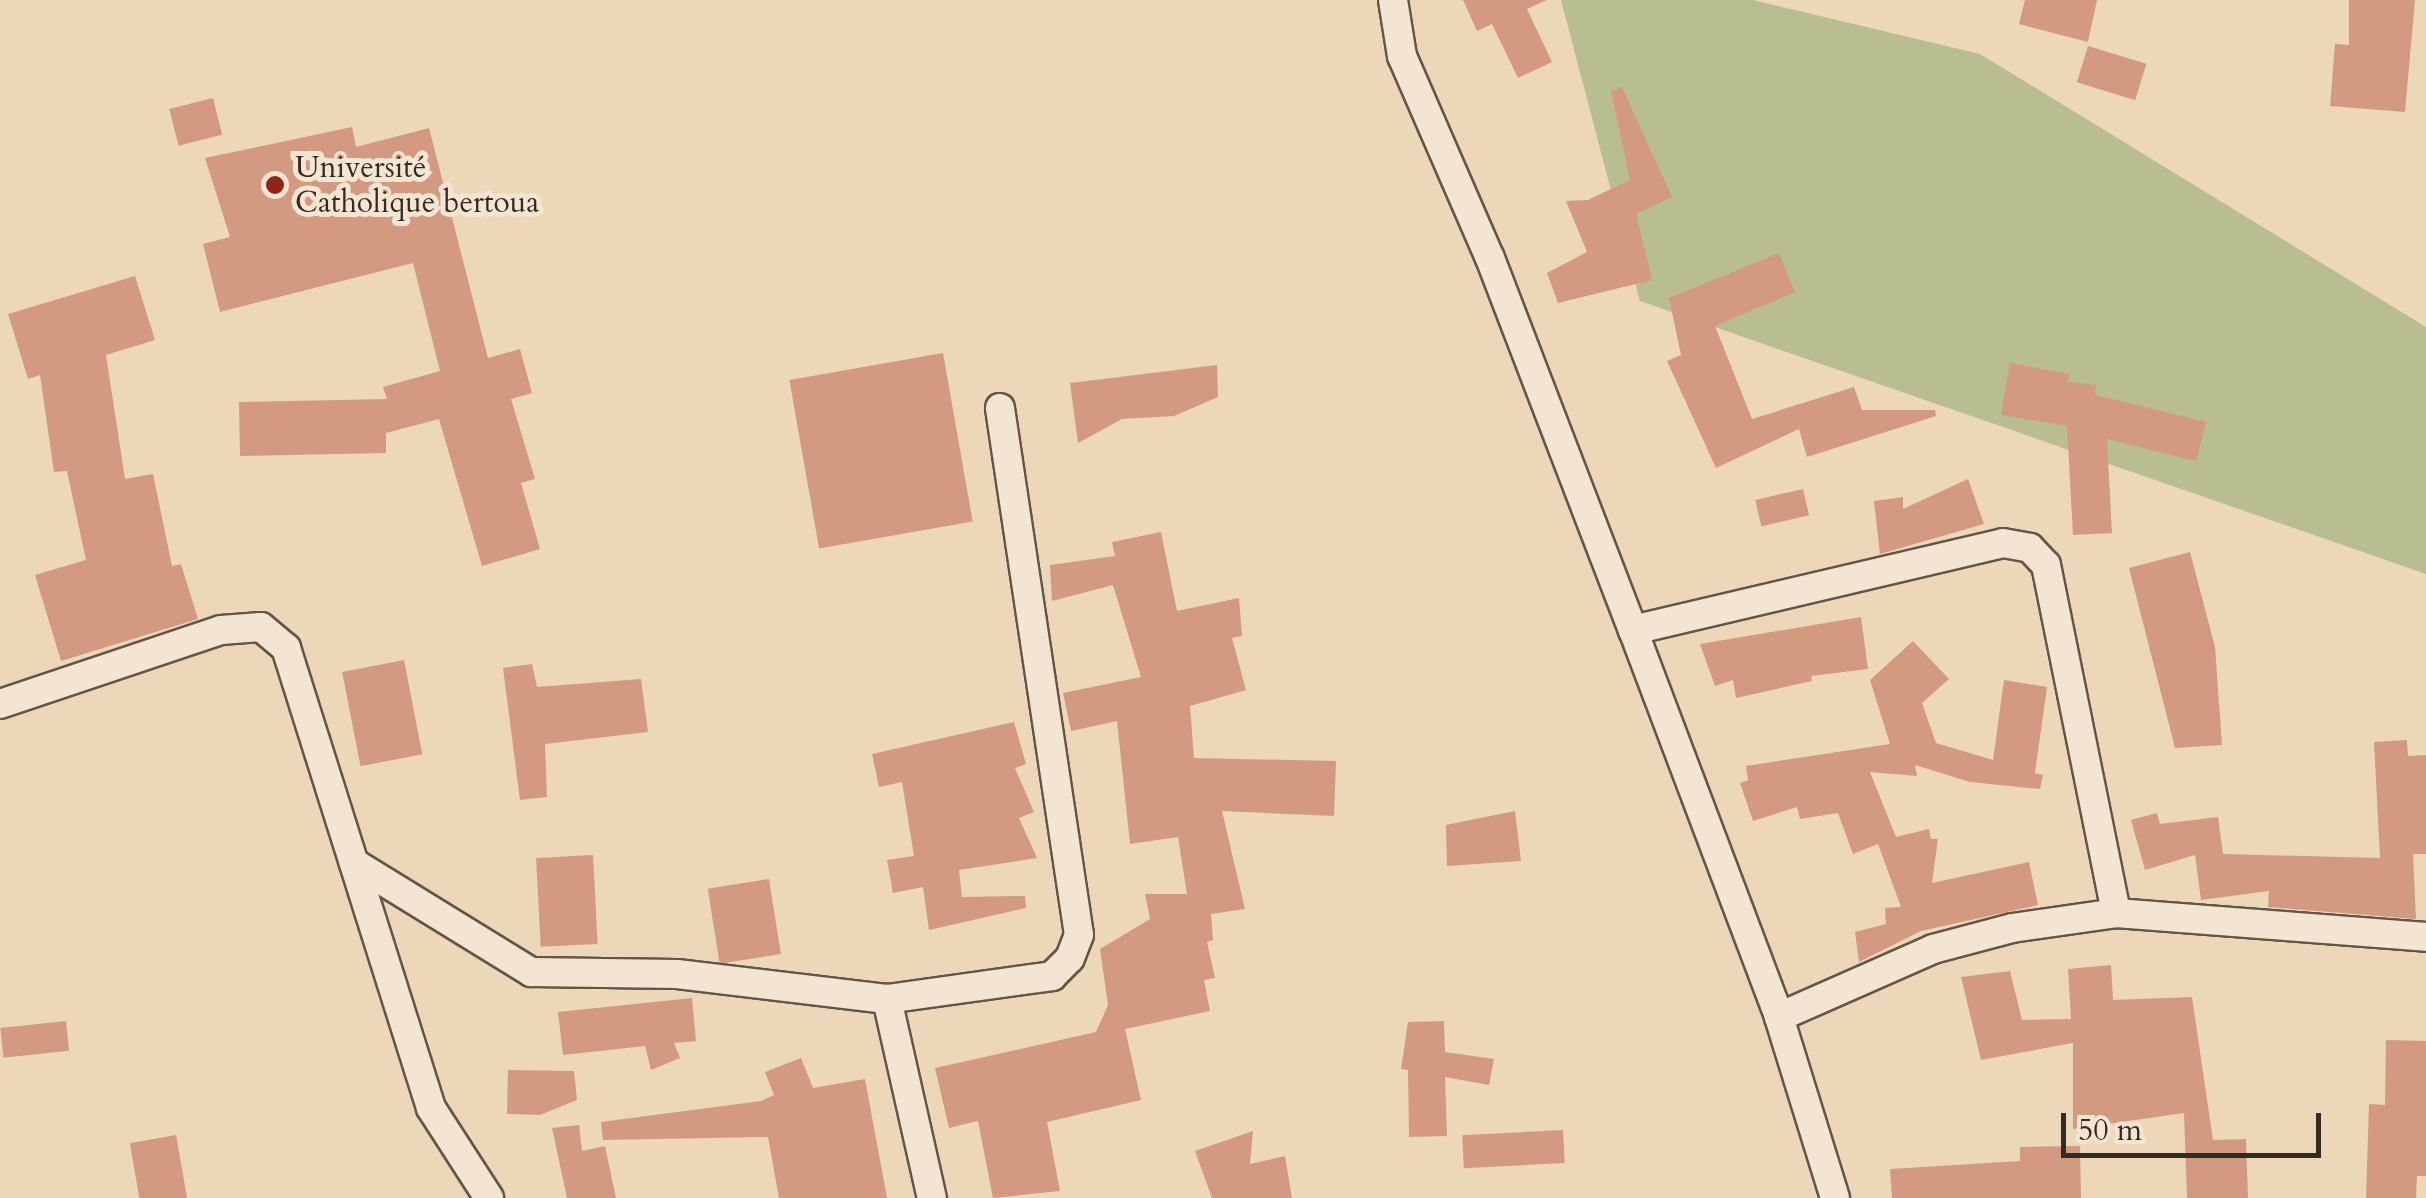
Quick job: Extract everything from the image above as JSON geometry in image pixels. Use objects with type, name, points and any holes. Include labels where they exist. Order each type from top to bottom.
[{"type":"street","points":[[1393,0],[1402,56],[1490,258],[1633,630],[1779,1018],[1836,1198]]},
{"type":"street","points":[[354,864],[530,972],[677,974],[887,999],[1052,976],[1070,958],[1079,935],[1000,408]]},
{"type":"street","points":[[1633,630],[2003,543],[2030,548],[2046,565],[2116,913]]},
{"type":"street","points":[[0,704],[222,630],[261,627],[286,648],[431,1108],[488,1198]]},
{"type":"street","points":[[1779,1018],[1932,949],[2012,928],[2116,913],[2426,937]]},
{"type":"street","points":[[887,999],[932,1198]]},
{"type":"green space","points":[[1561,0],[1753,0],[1980,54],[2426,327],[2426,574],[1640,301]]},
{"type":"building","points":[[1463,0],[1547,0],[1527,9],[1552,62],[1518,78],[1492,24],[1477,31]]},
{"type":"building","points":[[2025,0],[2097,0],[2088,42],[2019,24]]},
{"type":"building","points":[[2349,0],[2415,0],[2405,112],[2330,106],[2335,44],[2349,45]]},
{"type":"building","points":[[2088,46],[2146,64],[2135,100],[2077,82]]},
{"type":"building","points":[[1622,87],[1672,197],[1636,214],[1652,280],[1558,303],[1547,273],[1587,252],[1566,201],[1588,200],[1630,180],[1611,91]]},
{"type":"building","points":[[213,98],[222,135],[179,146],[169,109]]},
{"type":"building","points":[[352,127],[356,147],[429,128],[488,358],[520,349],[532,393],[511,399],[535,479],[521,483],[540,549],[482,566],[439,419],[386,433],[386,453],[240,456],[239,402],[387,399],[383,387],[440,371],[413,263],[220,312],[203,244],[230,237],[205,158]]},
{"type":"building","points":[[1779,253],[1795,292],[1715,326],[1752,419],[1854,387],[1862,410],[1935,410],[1936,416],[1807,457],[1799,429],[1716,468],[1667,361],[1681,355],[1669,298]]},
{"type":"building","points":[[135,276],[155,340],[106,355],[125,479],[153,474],[172,566],[181,564],[198,619],[61,661],[35,575],[86,560],[67,471],[54,472],[40,375],[28,379],[8,314]]},
{"type":"building","points":[[943,353],[973,521],[819,548],[789,380]]},
{"type":"building","points":[[2010,363],[2069,374],[2068,382],[2096,385],[2095,395],[2206,422],[2196,461],[2107,439],[2112,533],[2073,535],[2067,426],[2001,415]]},
{"type":"building","points":[[1217,365],[1218,397],[1174,416],[1122,419],[1078,443],[1070,383]]},
{"type":"building","points":[[1968,479],[1984,524],[1880,554],[1874,501],[1903,497],[1903,509]]},
{"type":"building","points":[[1803,489],[1809,515],[1761,526],[1755,500]]},
{"type":"building","points":[[1161,532],[1177,611],[1239,598],[1242,636],[1232,638],[1246,690],[1190,706],[1194,758],[1336,761],[1334,816],[1222,811],[1245,909],[1211,914],[1213,940],[1207,942],[1215,978],[1204,980],[1210,1011],[1125,1029],[1141,1100],[1047,1122],[1060,1191],[993,1198],[978,1121],[949,1128],[935,1068],[1096,1032],[1108,1005],[1100,949],[1150,919],[1145,894],[1187,894],[1178,837],[1130,844],[1117,721],[1071,731],[1063,693],[1141,677],[1113,585],[1052,601],[1050,565],[1115,556],[1112,542]]},
{"type":"building","points":[[2190,552],[2215,647],[2222,745],[2175,748],[2129,568]]},
{"type":"building","points":[[1861,617],[1868,669],[1811,676],[1812,681],[1736,698],[1733,680],[1715,686],[1700,644]]},
{"type":"building","points":[[1913,641],[1949,679],[1922,703],[1936,743],[1993,760],[2004,680],[2047,687],[2035,773],[2043,775],[2040,789],[1970,782],[1915,765],[1917,776],[1870,772],[1896,837],[1929,829],[1931,839],[1938,839],[1932,883],[2029,862],[2038,905],[1921,931],[1859,962],[1855,932],[1886,924],[1885,908],[1901,907],[1878,844],[1853,854],[1838,813],[1800,819],[1797,807],[1753,821],[1740,783],[1748,780],[1746,766],[1890,744],[1870,680]]},
{"type":"building","points":[[404,660],[422,754],[360,766],[342,672]]},
{"type":"building","points":[[532,664],[537,687],[641,679],[648,732],[545,744],[547,797],[520,800],[503,668]]},
{"type":"building","points":[[1014,722],[1026,764],[1015,768],[1034,812],[1019,818],[1037,858],[959,870],[962,897],[1025,896],[1026,908],[929,930],[923,887],[893,893],[887,860],[914,856],[902,782],[879,787],[872,754]]},
{"type":"building","points":[[2407,740],[2408,756],[2426,755],[2426,854],[2413,854],[2416,919],[2268,907],[2269,891],[2201,900],[2195,855],[2145,870],[2131,820],[2157,813],[2160,824],[2218,817],[2223,854],[2380,858],[2374,742]]},
{"type":"building","points":[[1515,811],[1521,861],[1447,866],[1446,825]]},
{"type":"building","points":[[593,855],[598,944],[541,947],[536,858]]},
{"type":"building","points":[[769,879],[781,954],[720,964],[708,889]]},
{"type":"building","points":[[2111,965],[2113,1000],[2192,997],[2213,1140],[2246,1139],[2248,1198],[2187,1198],[2184,1113],[2073,1129],[2073,1043],[1981,1060],[1961,977],[2010,971],[2022,1020],[2071,1019],[2068,969]]},
{"type":"building","points":[[692,998],[696,1041],[674,1043],[680,1058],[651,1070],[645,1046],[563,1055],[558,1012]]},
{"type":"building","points":[[66,1021],[69,1051],[3,1058],[0,1028]]},
{"type":"building","points":[[1444,1021],[1445,1052],[1494,1059],[1489,1085],[1445,1077],[1447,1136],[1409,1137],[1408,1070],[1401,1069],[1408,1022]]},
{"type":"building","points":[[2386,1040],[2426,1041],[2426,1176],[2417,1176],[2416,1198],[2366,1198],[2369,1104],[2385,1105]]},
{"type":"building","points":[[801,1058],[813,1088],[865,1079],[887,1198],[779,1198],[768,1137],[603,1140],[601,1122],[761,1101],[774,1095],[765,1072]]},
{"type":"building","points":[[508,1070],[574,1071],[577,1100],[540,1115],[507,1114]]},
{"type":"building","points":[[579,1125],[582,1151],[605,1146],[616,1198],[567,1198],[552,1128]]},
{"type":"building","points":[[1563,1130],[1565,1163],[1464,1168],[1462,1135]]},
{"type":"building","points":[[1253,1131],[1250,1164],[1285,1156],[1292,1198],[1212,1198],[1195,1151]]},
{"type":"building","points":[[176,1135],[187,1198],[139,1198],[130,1143]]},
{"type":"building","points":[[2080,1146],[2081,1198],[1892,1198],[1890,1169],[2020,1161],[2020,1147]]},
{"type":"place","name":"Université Catholique bertoua","points":[[275,185]]}]
